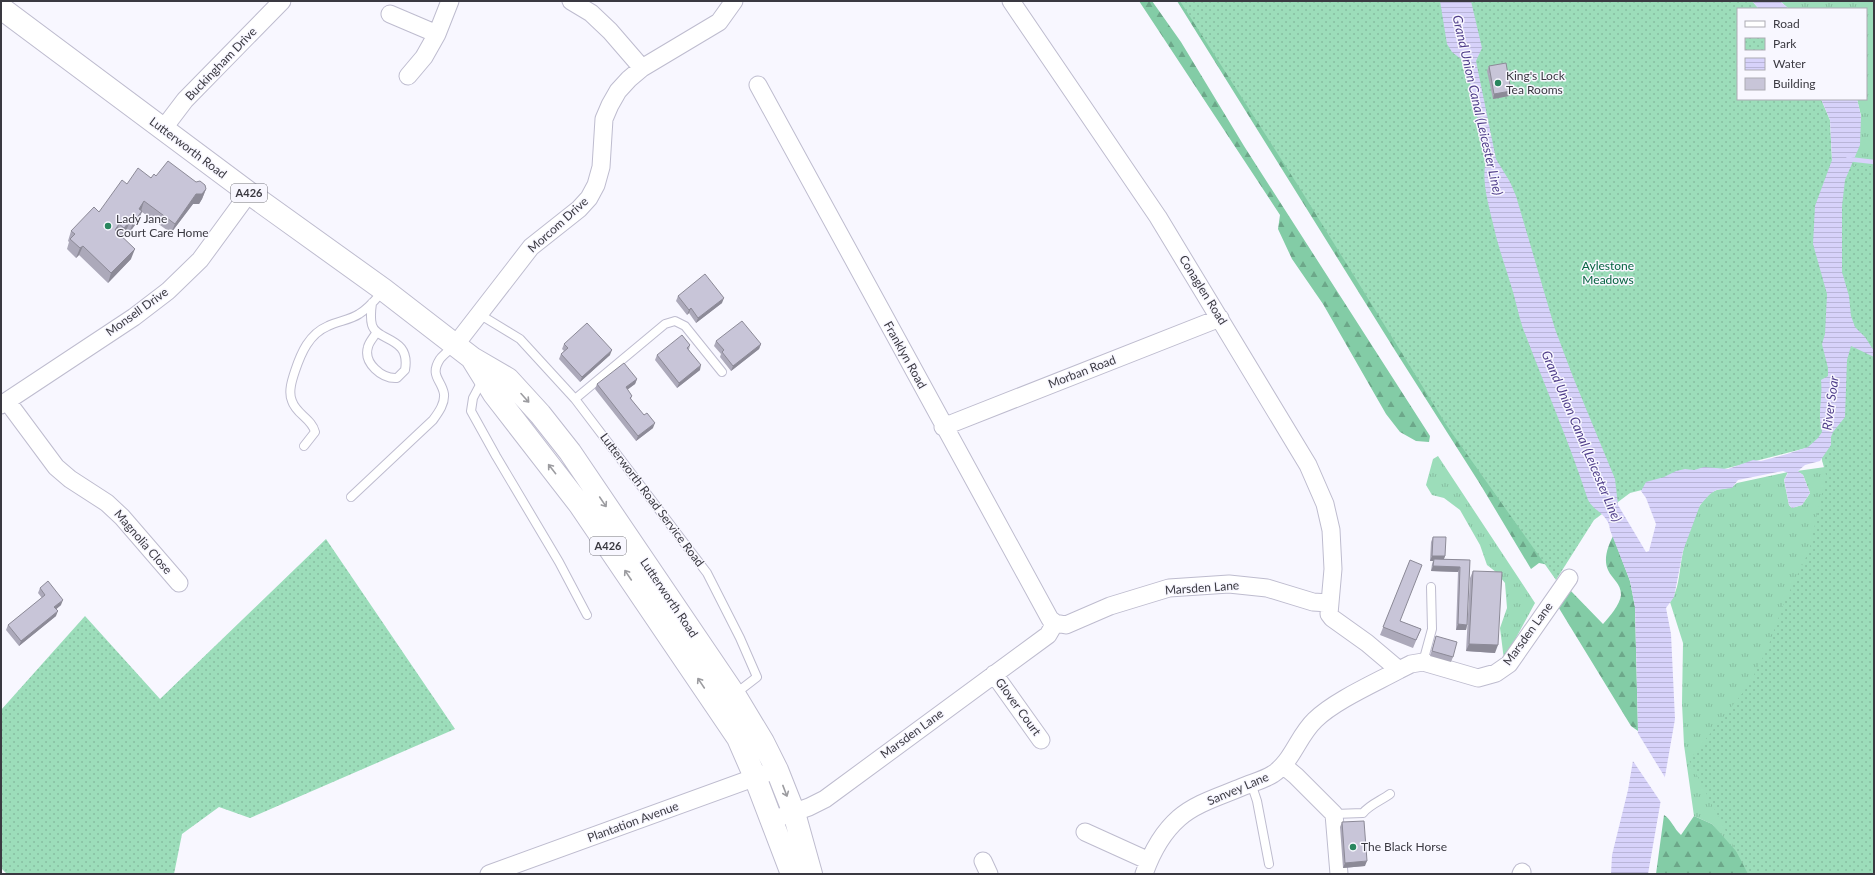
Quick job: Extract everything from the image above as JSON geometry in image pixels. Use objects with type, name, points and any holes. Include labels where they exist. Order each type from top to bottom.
[{"type":"main road","name":"Lutterworth Road","points":[[1,8],[249,193],[378,296],[456,344],[472,358],[495,384],[540,414],[570,452],[725,700],[777,770],[794,814],[804,873]]},
{"type":"main road","name":"Lutterworth Road","points":[[725,700],[738,738],[772,820],[804,873]]},
{"type":"street","name":"Buckingham Drive","points":[[163,129],[185,100],[282,1]]},
{"type":"street","points":[[408,76],[424,57],[450,1]]},
{"type":"street","points":[[570,1],[591,13],[610,31],[642,68]]},
{"type":"street","name":"Morcom Drive","points":[[456,344],[531,247],[579,209],[589,198],[596,185],[601,167],[604,119],[610,105],[629,79],[642,68],[719,22],[734,1]]},
{"type":"street","name":"Conaglen Road","points":[[1011,1],[1158,217],[1308,464],[1325,504],[1331,530],[1333,569],[1329,603]]},
{"type":"street","points":[[390,14],[436,34]]},
{"type":"street","name":"Franklyn Road","points":[[758,86],[943,426],[1050,619],[1054,623]]},
{"type":"street","name":"Monsell Drive","points":[[4,403],[134,317],[168,291],[200,260],[249,193]]},
{"type":"street","name":"Morban Road","points":[[943,426],[1220,318]]},
{"type":"street","name":"Magnolia Close","points":[[4,403],[56,467],[70,479],[106,502],[122,517],[179,583]]},
{"type":"street","name":"Marsden Lane","points":[[1423,662],[1478,678],[1496,673],[1510,664],[1569,578]]},
{"type":"street","name":"Marsden Lane","points":[[772,820],[794,814],[825,799],[1048,636],[1054,623],[1066,625],[1110,606],[1169,588],[1229,584],[1267,588],[1313,602],[1329,603]]},
{"type":"street","points":[[1329,603],[1329,614],[1332,618],[1367,643],[1399,670],[1411,664],[1423,662]]},
{"type":"street","name":"Sanvey Lane","points":[[1146,867],[1164,834],[1179,818],[1197,806],[1271,775],[1284,766],[1302,736],[1315,720],[1331,708],[1399,670]]},
{"type":"street","name":"Glover Court","points":[[994,674],[1042,740]]},
{"type":"street","points":[[1284,766],[1334,814],[1339,874]]},
{"type":"street","name":"Plantation Avenue","points":[[489,874],[777,770]]},
{"type":"street","points":[[1085,832],[1146,867]]},
{"type":"lane","points":[[376,333],[368,347],[367,355],[369,361],[384,376],[397,378],[405,370],[405,357],[401,348],[393,340],[376,333],[372,326],[371,315],[378,296]]},
{"type":"lane","points":[[304,446],[315,432],[314,428],[296,409],[291,401],[290,391],[299,359],[306,345],[315,334],[327,326],[359,314],[378,296]]},
{"type":"lane","name":"Lutterworth Road Service Road","points":[[479,314],[520,339],[575,399],[707,573],[740,638],[757,677],[725,700]]},
{"type":"lane","points":[[575,399],[665,324],[675,321],[685,326],[722,372]]},
{"type":"lane","points":[[351,497],[433,420],[440,410],[444,394],[436,377],[436,369],[440,359],[456,344]]},
{"type":"lane","points":[[495,384],[473,398],[471,411],[559,562],[587,615]]},
{"type":"lane","points":[[1423,662],[1432,629],[1431,587]]},
{"type":"lane","points":[[1251,783],[1257,801],[1269,864]]},
{"type":"lane","points":[[1334,814],[1363,813],[1366,808],[1378,803],[1390,794]]},
{"type":"green space","points":[[1139,1],[1152,1],[1181,42],[1244,146],[1430,436],[1429,442],[1416,441],[1400,432],[1386,414],[1323,304],[1292,259],[1278,229],[1280,215]]},
{"type":"green space","points":[[1177,1],[1185,1],[1549,565],[1539,563],[1531,569],[1480,484]]},
{"type":"green space","name":"Aylestone Meadows","points":[[1180,1],[1752,1],[1758,8],[1737,8],[1737,100],[1821,100],[1830,120],[1832,160],[1849,166],[1874,166],[1874,874],[1748,874],[1689,760],[1745,690],[1755,673],[1768,647],[1784,603],[1809,551],[1826,475],[1818,445],[1630,493],[1594,520],[1556,580],[1447,426],[1299,187]]},
{"type":"green space","points":[[1780,1],[1874,1],[1874,346],[1842,206],[1861,116],[1857,100],[1867,100],[1867,8],[1788,8]]},
{"type":"green space","points":[[1438,456],[1535,603],[1504,660],[1500,628],[1507,608],[1505,583],[1496,572],[1487,565],[1480,545],[1460,510],[1444,498],[1432,495],[1426,485],[1433,459]]},
{"type":"green space","points":[[1874,460],[1874,874],[1751,874],[1712,824],[1694,816],[1684,745],[1682,703],[1683,643],[1670,602],[1676,591],[1687,534],[1698,508],[1706,497],[1714,491],[1730,487],[1737,483],[1788,472],[1784,480],[1789,505],[1792,508],[1802,505],[1810,493],[1803,475],[1797,471]]},
{"type":"green space","points":[[1613,536],[1630,581],[1635,607],[1638,731],[1631,726],[1557,605],[1570,590],[1603,624],[1608,618],[1616,607],[1621,595],[1620,587],[1608,570],[1606,561],[1608,548]]},
{"type":"green space","points":[[326,539],[455,729],[250,818],[219,807],[182,834],[174,874],[7,874],[1,868],[1,710],[85,616],[160,699]]},
{"type":"green space","points":[[1664,815],[1669,819],[1681,835],[1694,816],[1712,824],[1736,851],[1751,874],[1656,874]]},
{"type":"water","points":[[1440,1],[1471,1],[1482,48],[1476,61],[1496,159],[1510,182],[1516,196],[1555,329],[1615,479],[1618,505],[1646,552],[1649,551],[1656,524],[1646,498],[1641,491],[1646,482],[1685,469],[1694,470],[1704,467],[1728,469],[1753,460],[1761,461],[1787,454],[1808,447],[1822,432],[1820,419],[1821,380],[1828,376],[1828,368],[1822,344],[1825,334],[1827,294],[1813,244],[1815,206],[1832,160],[1830,120],[1821,100],[1857,100],[1861,116],[1860,145],[1845,180],[1842,206],[1842,272],[1849,296],[1851,316],[1855,327],[1865,337],[1874,351],[1874,357],[1851,346],[1847,360],[1845,417],[1833,432],[1831,437],[1831,445],[1820,461],[1805,465],[1798,471],[1803,475],[1810,493],[1802,505],[1792,508],[1789,505],[1784,480],[1788,473],[1783,471],[1738,480],[1732,488],[1716,490],[1700,505],[1683,551],[1674,597],[1666,608],[1671,634],[1675,719],[1648,874],[1611,874],[1612,855],[1628,790],[1638,731],[1635,607],[1630,581],[1607,520],[1589,502],[1522,325],[1498,244],[1488,202],[1484,177],[1486,160],[1466,63],[1452,52],[1447,44]]},
{"type":"water","points":[[1752,1],[1780,1],[1788,8],[1758,8]]},
{"type":"pier","points":[[1636,730],[1666,779],[1662,804],[1631,758]]},
{"type":"building","name":"King's Lock Tea Rooms","points":[[1506,63],[1511,91],[1494,94],[1489,66]]},
{"type":"building","name":"Lady Jane Court Care Home","points":[[168,161],[196,182],[200,181],[205,185],[206,189],[202,194],[196,194],[175,224],[144,201],[139,209],[142,211],[133,223],[130,221],[124,228],[119,224],[115,230],[135,249],[111,273],[83,246],[80,248],[70,239],[75,234],[71,231],[94,207],[99,212],[122,180],[127,184],[138,168],[151,178],[154,174],[156,176]]},
{"type":"building","points":[[705,274],[724,298],[698,318],[691,308],[689,310],[678,296]]},
{"type":"building","points":[[742,321],[761,344],[733,366],[722,352],[724,350],[716,341]]},
{"type":"building","points":[[587,323],[612,350],[582,377],[561,354],[568,348],[564,344]]},
{"type":"building","points":[[682,335],[690,345],[687,348],[701,365],[679,383],[657,355]]},
{"type":"building","points":[[624,363],[637,379],[626,387],[632,396],[630,398],[644,415],[647,413],[655,423],[638,436],[597,384]]},
{"type":"building","points":[[1433,537],[1446,537],[1445,556],[1432,556]]},
{"type":"building","points":[[1434,559],[1470,560],[1467,625],[1458,624],[1460,567],[1433,566]]},
{"type":"building","points":[[1410,560],[1422,565],[1400,621],[1421,629],[1416,640],[1383,627]]},
{"type":"building","points":[[1473,571],[1502,572],[1498,645],[1469,644]]},
{"type":"building","points":[[48,581],[63,600],[54,607],[58,611],[21,641],[8,625],[45,595],[40,588]]},
{"type":"building","points":[[1436,636],[1457,642],[1453,657],[1432,651]]},
{"type":"building","name":"The Black Horse","points":[[1364,821],[1367,861],[1345,863],[1342,822]]},
{"type":"waterway","points":[[1848,159],[1874,162]]},
{"type":"place","name":"King's Lock Tea Rooms","points":[[1498,83]]},
{"type":"place","name":"Lady Jane Court Care Home","points":[[108,226]]},
{"type":"place","name":"The Black Horse","points":[[1353,847]]},
{"type":"water label","name":"Grand Union Canal (Leicester Line)","points":[[1478,105]]},
{"type":"water label","name":"River Soar","points":[[1830,403]]},
{"type":"water label","name":"Grand Union Canal (Leicester Line)","points":[[1582,436]]}]
